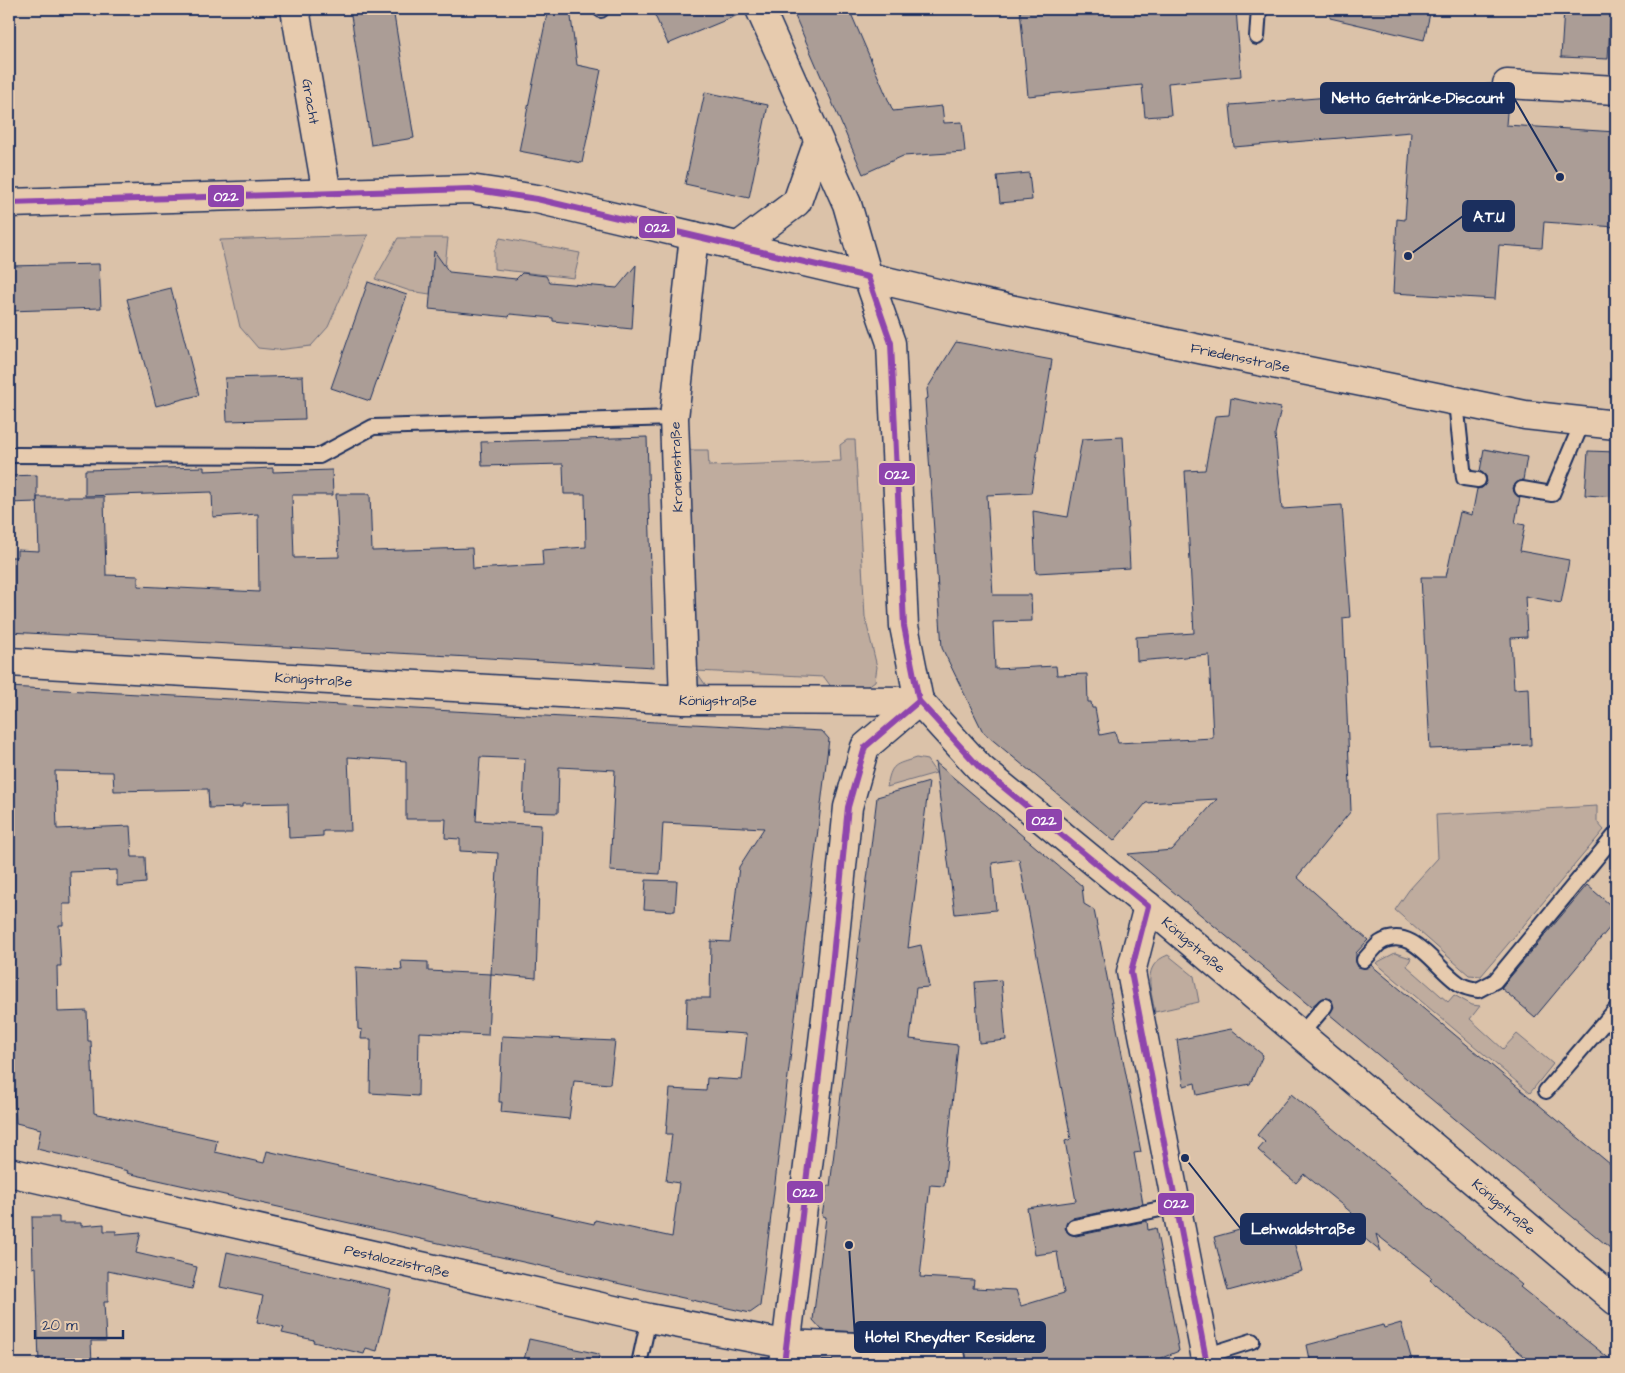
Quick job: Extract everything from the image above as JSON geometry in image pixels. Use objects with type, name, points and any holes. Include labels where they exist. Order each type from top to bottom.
[{"type":"street","name":"Gracht","points":[[295,9],[327,194]]},
{"type":"street","points":[[760,9],[847,204],[868,277],[891,343],[904,626],[920,701],[864,746],[848,807],[830,985],[785,1354]]},
{"type":"street","points":[[1507,84],[1616,90]]},
{"type":"street","points":[[740,245],[797,202],[818,142]]},
{"type":"street","points":[[9,202],[470,189],[537,199],[740,245],[868,277]]},
{"type":"street","name":"Kronenstraße","points":[[684,700],[674,418],[684,347],[694,236]]},
{"type":"street","name":"Friedensstraße","points":[[868,277],[1209,352],[1456,402],[1525,415],[1582,423],[1616,425]]},
{"type":"street","name":"Königstraße","points":[[9,662],[684,700],[920,701],[980,768],[1148,906],[1616,1301]]},
{"type":"street","points":[[1148,906],[1131,972],[1175,1206],[1198,1361]]},
{"type":"street","name":"Pestalozzistraße","points":[[9,1172],[649,1318],[785,1354],[950,1351],[952,1364]]},
{"type":"lane","points":[[1257,36],[1259,9]]},
{"type":"lane","points":[[1456,402],[1464,478],[1478,480]]},
{"type":"lane","points":[[9,455],[319,456],[373,427],[674,418]]},
{"type":"lane","points":[[1522,489],[1552,494],[1582,423]]},
{"type":"lane","points":[[1364,960],[1380,943],[1394,938],[1402,938],[1415,944],[1462,986],[1478,990],[1495,981],[1616,834]]},
{"type":"lane","points":[[1300,1035],[1325,1006]]},
{"type":"lane","points":[[1546,1091],[1616,1009]]},
{"type":"lane","points":[[1074,1227],[1175,1206]]},
{"type":"lane","points":[[639,1364],[649,1318]]},
{"type":"lane","points":[[1198,1361],[1252,1341]]},
{"type":"shaded area","points":[[368,235],[328,327],[311,346],[277,350],[258,348],[240,327],[220,240]]},
{"type":"shaded area","points":[[398,238],[448,238],[445,266],[433,265],[430,294],[410,291],[375,279]]},
{"type":"shaded area","points":[[500,238],[580,253],[574,278],[494,269],[494,251]]},
{"type":"shaded area","points":[[847,440],[855,440],[865,617],[877,667],[875,681],[865,688],[835,692],[824,677],[696,671],[707,687],[688,689],[683,450],[708,450],[709,466],[841,461],[840,445]]},
{"type":"shaded area","points":[[916,758],[927,760],[936,773],[887,787],[890,773],[895,766]]},
{"type":"shaded area","points":[[1597,806],[1597,822],[1604,830],[1481,976],[1469,975],[1395,910],[1409,890],[1438,858],[1436,815]]},
{"type":"shaded area","points":[[1395,953],[1411,958],[1407,966],[1448,1002],[1454,995],[1472,1005],[1480,1006],[1470,1019],[1503,1049],[1517,1034],[1553,1064],[1530,1093],[1376,963]]},
{"type":"shaded area","points":[[1168,955],[1194,976],[1199,1002],[1155,1012],[1150,986],[1151,971],[1160,959]]},
{"type":"building","points":[[350,9],[393,9],[414,138],[371,145]]},
{"type":"building","points":[[548,9],[570,9],[577,65],[601,70],[582,163],[519,151]]},
{"type":"building","points":[[652,9],[745,9],[745,12],[668,44]]},
{"type":"building","points":[[792,9],[849,9],[893,111],[942,106],[944,123],[962,122],[965,152],[903,156],[863,174]]},
{"type":"building","points":[[1020,9],[1236,9],[1241,76],[1168,83],[1171,115],[1145,117],[1142,85],[1028,96]]},
{"type":"building","points":[[1331,9],[1431,9],[1424,40],[1330,18]]},
{"type":"building","points":[[1564,9],[1611,9],[1608,59],[1561,57]]},
{"type":"building","points":[[1491,84],[1493,91],[1498,97],[1508,100],[1506,125],[1616,132],[1616,227],[1544,222],[1542,248],[1499,245],[1495,299],[1393,293],[1397,219],[1405,220],[1411,132],[1234,147],[1230,105]]},
{"type":"building","points":[[705,92],[768,105],[749,198],[685,184]]},
{"type":"building","points":[[1029,173],[1032,200],[1000,203],[997,176]]},
{"type":"building","points":[[434,251],[449,272],[516,279],[522,273],[546,276],[549,282],[617,288],[636,265],[632,329],[553,321],[553,318],[510,314],[509,317],[429,309]]},
{"type":"building","points":[[99,264],[101,308],[9,311],[9,266]]},
{"type":"building","points":[[368,282],[407,295],[370,401],[331,388]]},
{"type":"building","points":[[171,288],[199,395],[156,406],[127,299]]},
{"type":"building","points":[[956,342],[1052,360],[1031,493],[987,495],[993,595],[1031,595],[1032,621],[993,622],[995,669],[1056,666],[1057,675],[1087,674],[1088,702],[1091,702],[1092,708],[1095,708],[1100,735],[1115,732],[1118,743],[1213,738],[1209,655],[1137,661],[1136,637],[1194,633],[1185,471],[1205,470],[1215,416],[1229,415],[1231,398],[1281,408],[1275,434],[1282,509],[1342,505],[1350,617],[1343,618],[1351,811],[1297,877],[1368,940],[1356,953],[1358,967],[1366,968],[1371,965],[1616,1169],[1616,1253],[1329,1014],[1334,1007],[1330,999],[1322,998],[1311,1007],[1128,854],[1172,850],[1217,799],[1146,803],[1114,841],[983,732],[942,648],[925,399],[928,398],[927,389]]},
{"type":"building","points":[[303,376],[305,419],[227,421],[225,378]]},
{"type":"building","points":[[647,437],[654,667],[9,632],[9,557],[17,557],[17,550],[39,551],[37,497],[104,497],[106,575],[138,576],[138,586],[259,592],[258,514],[213,517],[212,492],[85,496],[85,470],[204,467],[204,471],[273,468],[273,472],[332,470],[333,495],[292,495],[294,558],[339,557],[336,494],[370,494],[372,551],[472,548],[473,569],[543,565],[542,550],[586,547],[585,494],[564,494],[563,464],[482,466],[481,442]]},
{"type":"building","points":[[1123,437],[1130,568],[1036,573],[1033,511],[1068,517],[1082,439]]},
{"type":"building","points":[[1484,449],[1527,457],[1523,480],[1516,483],[1513,488],[1514,492],[1520,497],[1515,523],[1525,525],[1520,551],[1569,560],[1568,566],[1561,603],[1525,596],[1527,637],[1511,638],[1514,689],[1529,688],[1531,745],[1430,749],[1421,577],[1446,577],[1460,512],[1472,515],[1477,489],[1482,488],[1487,482],[1486,476],[1480,471]]},
{"type":"building","points":[[1588,451],[1616,452],[1616,497],[1585,495]]},
{"type":"building","points":[[37,475],[37,502],[9,503],[9,476]]},
{"type":"building","points":[[9,687],[822,731],[829,739],[760,1306],[750,1313],[127,1173],[128,1171],[37,1149],[41,1129],[16,1123],[14,1092],[12,1092],[9,987]],"holes":[[[348,757],[406,761],[406,819],[446,819],[445,838],[460,839],[460,851],[498,853],[491,974],[536,978],[541,825],[476,821],[480,757],[525,759],[523,812],[558,813],[559,767],[615,770],[610,871],[660,874],[663,823],[764,828],[739,867],[730,942],[711,941],[710,998],[687,998],[686,1030],[747,1034],[742,1080],[707,1078],[706,1091],[670,1089],[666,1134],[672,1134],[666,1181],[679,1183],[672,1237],[595,1220],[594,1224],[267,1151],[264,1163],[215,1152],[217,1140],[94,1113],[91,1041],[88,1041],[87,1011],[58,1012],[57,966],[61,966],[59,925],[63,925],[63,904],[71,904],[70,872],[117,870],[117,886],[146,883],[145,857],[132,857],[130,826],[57,829],[55,771],[113,772],[114,791],[208,789],[209,808],[242,807],[242,804],[288,803],[289,838],[323,836],[323,831],[351,831]]]},
{"type":"building","points":[[935,762],[1082,886],[1084,904],[1094,910],[1141,1152],[1134,1153],[1143,1204],[1072,1218],[1068,1221],[1065,1228],[1068,1233],[1076,1236],[1147,1221],[1148,1230],[1156,1228],[1179,1351],[1147,1364],[967,1364],[965,1348],[957,1337],[822,1330],[813,1320],[826,1217],[822,1216],[827,1186],[830,1186],[877,797],[929,782],[908,948],[921,945],[929,987],[916,988],[910,1039],[958,1045],[944,1186],[930,1185],[920,1277],[974,1280],[973,1288],[1016,1290],[1021,1306],[1064,1293],[1057,1252],[1035,1255],[1027,1208],[1076,1201],[1065,1141],[1071,1139],[1019,859],[992,863],[996,910],[955,914]]},
{"type":"building","points":[[646,880],[677,881],[675,911],[644,909]]},
{"type":"building","points":[[1587,885],[1616,910],[1616,920],[1535,1017],[1501,988]]},
{"type":"building","points":[[401,961],[428,962],[428,971],[491,974],[488,1035],[419,1032],[418,1096],[370,1093],[371,1039],[361,1039],[362,1030],[358,1029],[356,967],[402,970]]},
{"type":"building","points":[[1001,980],[1006,1040],[979,1043],[975,982]]},
{"type":"building","points":[[1231,1029],[1263,1055],[1250,1084],[1197,1095],[1195,1083],[1184,1086],[1177,1040]]},
{"type":"building","points":[[502,1036],[615,1041],[610,1084],[574,1081],[569,1119],[501,1112],[502,1102],[499,1102]]},
{"type":"building","points":[[1291,1094],[1522,1285],[1520,1287],[1616,1364],[1534,1364],[1430,1280],[1432,1278],[1376,1234],[1381,1252],[1345,1222],[1352,1213],[1304,1174],[1296,1183],[1258,1150],[1265,1142],[1257,1135]]},
{"type":"building","points":[[32,1217],[59,1217],[59,1223],[81,1223],[81,1226],[104,1224],[104,1231],[116,1231],[116,1234],[141,1232],[136,1253],[197,1267],[192,1289],[108,1271],[108,1302],[104,1302],[106,1341],[91,1341],[92,1364],[39,1364],[36,1267],[33,1268]]},
{"type":"building","points":[[1287,1217],[1302,1271],[1228,1291],[1214,1237]]},
{"type":"building","points":[[227,1252],[391,1289],[377,1351],[366,1348],[364,1354],[313,1342],[314,1340],[282,1333],[284,1328],[257,1322],[263,1296],[220,1287]]},
{"type":"building","points":[[1401,1323],[1413,1364],[1311,1364],[1307,1345],[1383,1325],[1384,1328]]},
{"type":"building","points":[[529,1339],[599,1354],[598,1364],[523,1364]]},
{"type":"building","points":[[818,1361],[894,1364],[815,1364]]},
{"type":"transit line","name":"022","points":[[9,203],[470,189],[537,199],[868,277]]},
{"type":"transit line","name":"022","points":[[868,277],[891,343],[904,626],[919,701],[980,768],[1148,906],[1131,972],[1207,1364]]},
{"type":"transit line","name":"022","points":[[784,1364],[831,976],[848,807],[865,747],[919,701]]},
{"type":"place","name":"Netto Getränke-Discount","points":[[1560,177]]},
{"type":"place","name":"A.T.U","points":[[1408,256]]},
{"type":"place","name":"Lehwaldstraße","points":[[1185,1158]]},
{"type":"place","name":"Hotel Rheydter Residenz","points":[[849,1245]]}]
